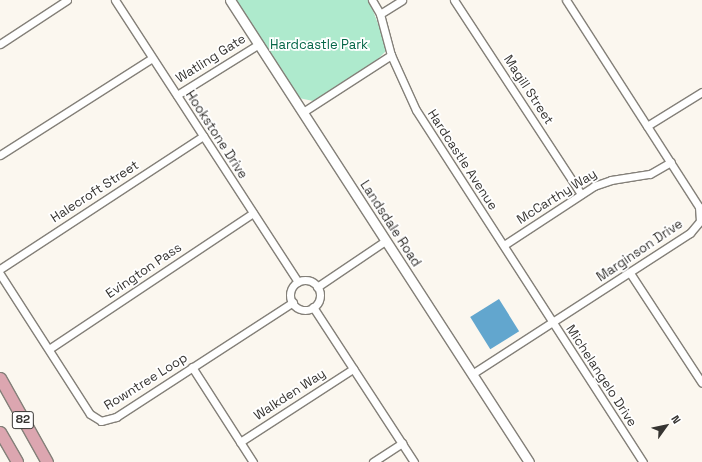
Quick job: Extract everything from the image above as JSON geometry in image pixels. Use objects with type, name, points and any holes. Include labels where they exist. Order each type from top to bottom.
[{"type":"main road","name":"82","points":[[0,378],[47,462]]},
{"type":"main road","name":"82","points":[[0,432],[18,462]]},
{"type":"street","points":[[0,44],[67,0]]},
{"type":"street","name":"Hookstone Drive","points":[[115,0],[298,282]]},
{"type":"street","name":"Landsdale Road","points":[[230,0],[529,462]]},
{"type":"street","name":"Hardcastle Avenue","points":[[372,0],[380,14],[392,55],[416,110],[553,322]]},
{"type":"street","points":[[380,14],[402,0]]},
{"type":"street","name":"Magill Street","points":[[454,0],[581,194]]},
{"type":"street","name":"Marginson Drive","points":[[472,374],[690,233],[700,221],[699,207],[566,0]]},
{"type":"street","name":"Watling Gate","points":[[177,95],[259,44]]},
{"type":"street","points":[[303,112],[392,55]]},
{"type":"street","points":[[0,155],[152,58]]},
{"type":"street","points":[[647,126],[702,92]]},
{"type":"street","name":"Halecroft Street","points":[[0,269],[203,136]]},
{"type":"street","name":"McCarthy Way","points":[[504,245],[581,194],[611,180],[650,174],[671,162]]},
{"type":"street","name":"Evington Pass","points":[[49,349],[253,214]]},
{"type":"street","points":[[317,286],[386,241]]},
{"type":"street","points":[[630,272],[702,383]]},
{"type":"street","name":"Rowntree Loop","points":[[0,274],[90,414],[101,421],[116,417],[293,302]]},
{"type":"street","points":[[307,280],[317,286],[320,298],[313,307],[301,309],[293,302],[291,291],[298,282],[307,280]]},
{"type":"street","points":[[313,307],[414,462]]},
{"type":"street","name":"Michelangelo Drive","points":[[553,322],[642,462]]},
{"type":"street","points":[[192,367],[253,462]]},
{"type":"street","name":"Walkden Way","points":[[240,442],[353,369]]},
{"type":"street","points":[[373,462],[402,443]]},
{"type":"green space","name":"Hardcastle Park","points":[[236,0],[369,0],[386,45],[385,52],[378,59],[313,101],[299,98]]},
{"type":"water","points":[[499,299],[519,331],[490,349],[470,317]]}]
